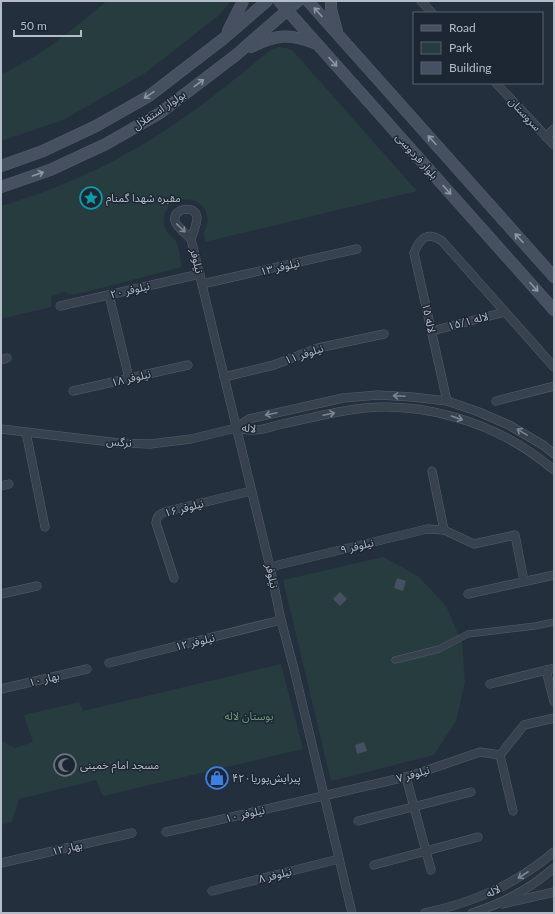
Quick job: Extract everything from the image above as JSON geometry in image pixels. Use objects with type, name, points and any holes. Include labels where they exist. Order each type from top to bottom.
[{"type":"main road","points":[[223,39],[243,1]]},
{"type":"main road","name":"بولوار استقلال","points":[[1,166],[43,151],[96,126],[149,96],[223,39],[267,1]]},
{"type":"main road","name":"بلوار فردوسی","points":[[279,1],[554,310]]},
{"type":"main road","name":"بولوار استقلال","points":[[1,187],[50,170],[106,144],[160,113],[236,55],[298,1]]},
{"type":"main road","name":"بلوار فردوسی","points":[[308,1],[554,277]]},
{"type":"main road","points":[[331,1],[331,9],[338,34]]},
{"type":"main road","points":[[236,55],[267,39],[284,36],[301,38],[317,44]]},
{"type":"street","points":[[422,1],[431,12]]},
{"type":"street","name":"سروستان","points":[[497,84],[554,145]]},
{"type":"street","points":[[546,137],[554,129]]},
{"type":"street","name":"لاله ۱۵","points":[[447,401],[414,253],[418,244],[425,237],[435,236],[442,241],[505,312]]},
{"type":"street","name":"نیلوفر","points":[[191,240],[270,567],[280,620],[290,654],[352,913]]},
{"type":"street","name":"نیلوفر ۱۳","points":[[202,284],[357,248]]},
{"type":"street","name":"نیلوفر ۲۰","points":[[60,306],[200,274]]},
{"type":"street","points":[[109,295],[128,378]]},
{"type":"street","points":[[505,312],[554,367]]},
{"type":"street","name":"لاله ۱۵/۱","points":[[432,331],[505,312]]},
{"type":"street","name":"نیلوفر ۱۱","points":[[224,377],[274,365],[318,348],[384,334]]},
{"type":"street","name":"نیلوفر ۱۸","points":[[73,391],[188,364]]},
{"type":"street","points":[[496,401],[554,386]]},
{"type":"street","name":"لاله","points":[[236,428],[249,419],[343,398],[378,394],[447,401],[509,424],[543,445],[554,454]]},
{"type":"street","name":"لاله","points":[[236,428],[252,430],[346,410],[378,407],[410,408],[445,414],[505,437],[537,456],[554,470]]},
{"type":"street","name":"نرگس","points":[[1,429],[119,443],[150,444],[191,439],[236,428]]},
{"type":"street","points":[[26,432],[45,527]]},
{"type":"street","points":[[432,471],[444,530],[474,544],[514,535],[524,581]]},
{"type":"street","name":"نیلوفر ۱۶","points":[[174,578],[156,523],[159,514],[251,491]]},
{"type":"street","name":"نیلوفر ۹","points":[[270,567],[427,529],[444,530]]},
{"type":"street","points":[[468,594],[554,575]]},
{"type":"street","points":[[1,594],[37,586]]},
{"type":"street","name":"نیلوفر ۱۲","points":[[109,663],[280,620]]},
{"type":"street","points":[[395,660],[439,649],[468,634],[535,626],[554,622]]},
{"type":"street","name":"بهار ۱۰","points":[[1,689],[87,669]]},
{"type":"street","points":[[490,684],[550,669],[554,702]]},
{"type":"street","points":[[513,811],[500,755],[524,725],[554,718]]},
{"type":"street","name":"نیلوفر ۷","points":[[324,796],[406,777],[480,752],[500,755]]},
{"type":"street","points":[[406,777],[430,870]]},
{"type":"street","points":[[358,821],[471,792]]},
{"type":"street","name":"نیلوفر ۱۰","points":[[166,832],[324,796]]},
{"type":"street","name":"بهار ۱۲","points":[[1,863],[132,833]]},
{"type":"street","points":[[374,865],[478,837]]},
{"type":"street","name":"لاله","points":[[425,913],[444,909],[481,897],[515,880],[540,864],[554,852]]},
{"type":"street","name":"نیلوفر ۸","points":[[212,892],[339,859]]},
{"type":"street","name":"لاله","points":[[472,913],[487,908],[517,894],[547,875],[554,868]]},
{"type":"street","points":[[487,908],[554,892]]},
{"type":"green space","points":[[107,1],[231,1],[218,16],[145,73],[63,120],[1,141],[1,74],[43,51]]},
{"type":"green space","points":[[279,47],[293,51],[417,191],[205,242],[204,232],[208,220],[203,207],[197,202],[190,200],[175,202],[165,213],[164,222],[167,231],[176,242],[182,267],[86,292],[69,295],[65,292],[51,296],[51,307],[1,319],[1,206],[69,182],[112,162],[133,150],[199,107],[272,49]]},
{"type":"green space","points":[[383,557],[418,576],[446,606],[462,643],[465,682],[456,721],[434,755],[331,781],[283,580]]},
{"type":"green space","name":"بوستان لاله","points":[[281,664],[303,749],[103,796],[96,780],[19,799],[12,822],[1,825],[1,741],[15,748],[33,742],[24,715],[79,702],[83,711]]},
{"type":"building","points":[[397,578],[406,581],[403,591],[394,588]]},
{"type":"building","points":[[340,592],[347,599],[340,606],[333,599]]},
{"type":"building","points":[[364,742],[367,751],[357,754],[355,745]]},
{"type":"place","name":"مقبره شهدا گمنام","points":[[91,198]]},
{"type":"place","name":"مسجد امام خمینی","points":[[65,765]]},
{"type":"place","name":"پیرایش‌پوریا۴۲۰","points":[[217,778]]}]
